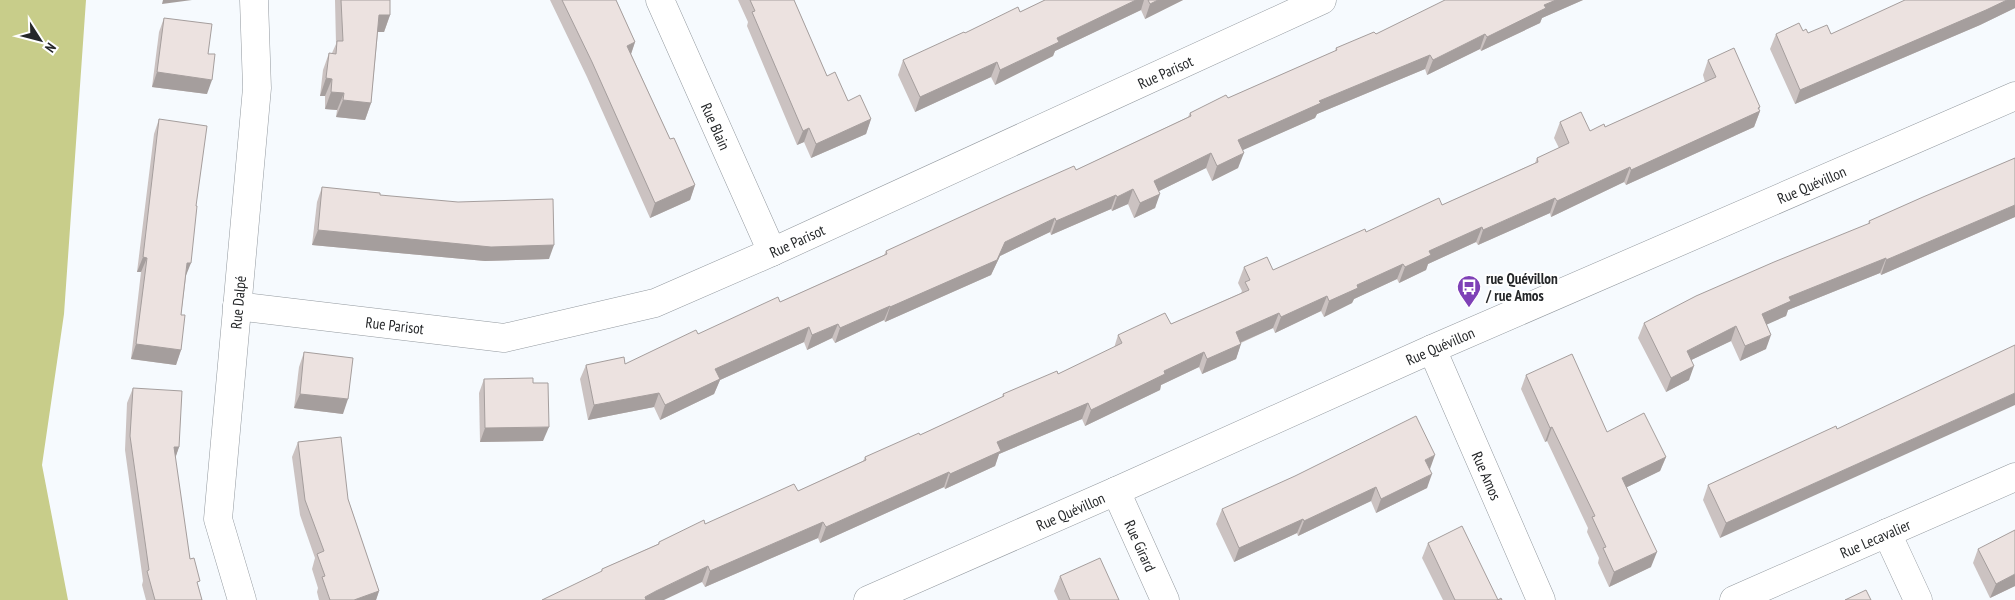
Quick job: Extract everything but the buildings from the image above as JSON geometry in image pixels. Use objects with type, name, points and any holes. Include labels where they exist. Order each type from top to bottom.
[{"type":"street","name":"Rue Dalpé","points":[[242,600],[218,519],[257,88],[254,0]]},
{"type":"street","name":"Rue Blain","points":[[660,0],[772,252]]},
{"type":"street","name":"Rue Parisot","points":[[237,306],[504,338],[655,303],[772,252],[1322,0]]},
{"type":"street","name":"Rue Quévillon","points":[[868,600],[1432,349],[2015,96]]},
{"type":"street","name":"Rue Amos","points":[[1432,349],[1542,600]]},
{"type":"street","name":"Rue Lecavalier","points":[[1734,600],[2015,477]]},
{"type":"street","name":"Rue Girard","points":[[1116,491],[1165,600]]},
{"type":"street","points":[[1887,533],[1918,600]]},
{"type":"green space","points":[[0,0],[86,0],[64,314],[42,465],[68,600],[0,600]]},
{"type":"place","name":"rue Quévillon / rue Amos","points":[[1469,308]]}]
